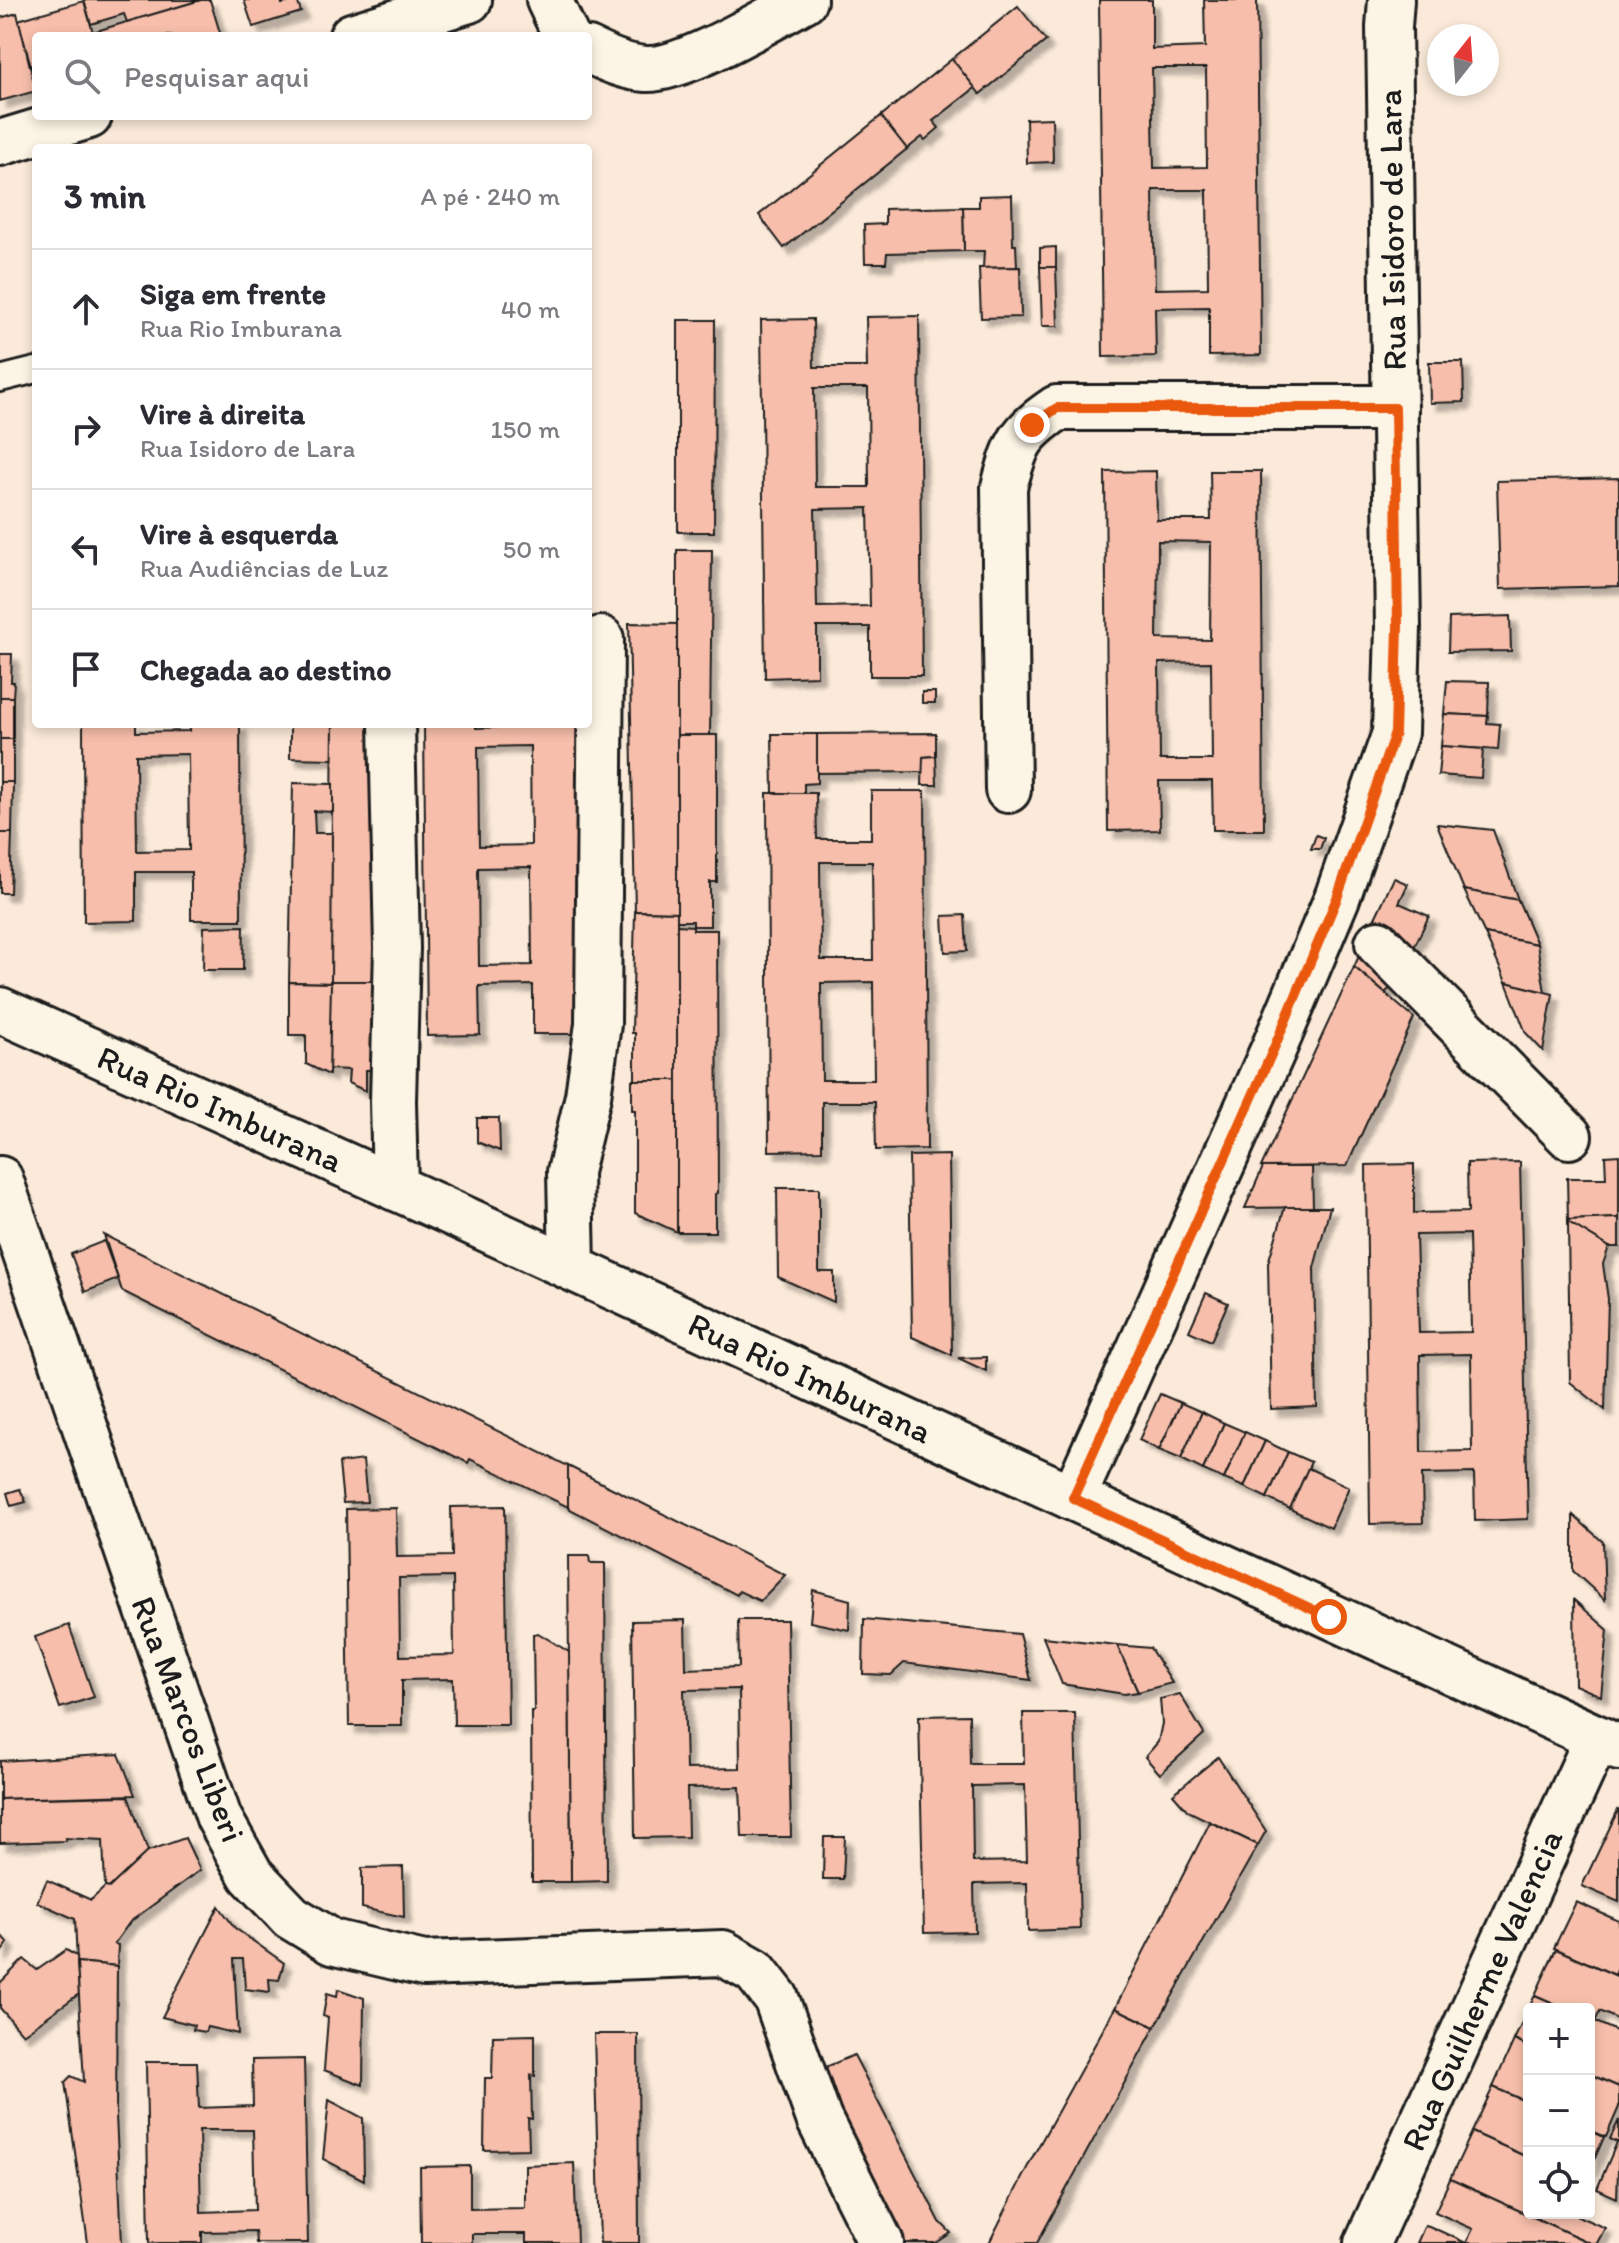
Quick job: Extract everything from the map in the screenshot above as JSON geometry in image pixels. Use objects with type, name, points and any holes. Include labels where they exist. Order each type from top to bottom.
[{"type":"street","points":[[365,32],[469,0]]},
{"type":"street","points":[[549,0],[564,32]]},
{"type":"street","points":[[592,52],[623,65],[649,70],[713,48],[804,0]]},
{"type":"street","name":"Rua Isidoro de Lara","points":[[1073,1498],[1274,1048],[1337,898],[1395,733],[1398,627],[1391,0]]},
{"type":"street","points":[[0,143],[76,120]]},
{"type":"street","points":[[1008,790],[1004,487],[1015,447],[1032,425],[1057,408],[1395,408]]},
{"type":"street","points":[[572,1268],[570,1172],[588,1096],[598,1024],[601,639]]},
{"type":"street","points":[[392,728],[397,948],[393,1101],[395,1188]]},
{"type":"street","points":[[1337,898],[1569,1136]]},
{"type":"street","name":"Rua Rio Imburana","points":[[0,1010],[572,1268],[1608,1743]]},
{"type":"street","name":"Rua Marcos Liberi","points":[[0,1179],[219,1818],[251,1875],[291,1917],[332,1942],[424,1964],[723,1953],[755,1971],[776,1998],[819,2119],[881,2243]]},
{"type":"street","name":"Rua Guilherme Valencia","points":[[1367,2243],[1608,1743]]},
{"type":"lane","points":[[0,379],[32,371]]},
{"type":"building","points":[[84,0],[201,0],[127,22],[124,14],[91,24]]},
{"type":"building","points":[[210,0],[220,32],[93,32]]},
{"type":"building","points":[[244,0],[281,0],[282,4],[297,0],[301,12],[253,27]]},
{"type":"building","points":[[1099,0],[1152,0],[1152,49],[1205,47],[1204,0],[1257,0],[1261,355],[1209,356],[1209,307],[1155,308],[1156,356],[1103,357]],"holes":[[[1152,68],[1206,68],[1207,167],[1154,168]],[[1153,190],[1207,190],[1208,288],[1155,289]]]},
{"type":"building","points":[[84,1],[93,32],[32,32],[32,70],[18,20]]},
{"type":"building","points":[[1018,6],[1046,41],[980,94],[952,59]]},
{"type":"building","points":[[17,13],[32,75],[32,92],[0,101],[0,18]]},
{"type":"building","points":[[952,59],[975,88],[933,121],[939,128],[907,149],[881,116]]},
{"type":"building","points":[[881,116],[907,149],[784,248],[759,215]]},
{"type":"building","points":[[1052,118],[1053,162],[1027,163],[1026,119]]},
{"type":"building","points":[[1012,195],[1013,245],[1016,245],[1017,267],[983,268],[984,251],[964,251],[963,207],[979,207],[979,196]]},
{"type":"building","points":[[963,207],[964,251],[887,253],[886,263],[865,263],[864,225],[885,224],[885,209]]},
{"type":"building","points":[[1056,247],[1056,267],[1040,267],[1040,248]]},
{"type":"building","points":[[1020,267],[1021,317],[981,318],[979,268]]},
{"type":"building","points":[[1040,267],[1056,267],[1058,326],[1042,326]]},
{"type":"building","points":[[919,316],[922,676],[870,676],[870,627],[817,627],[817,676],[765,678],[761,320],[813,319],[814,367],[867,367],[866,317]],"holes":[[[814,388],[868,388],[869,487],[815,487]],[[868,508],[870,606],[817,607],[815,509]]]},
{"type":"building","points":[[678,320],[715,320],[714,532],[678,532]]},
{"type":"building","points":[[1429,362],[1463,362],[1464,402],[1430,403]]},
{"type":"building","points":[[1156,471],[1157,520],[1211,520],[1210,471],[1261,471],[1264,830],[1213,830],[1212,781],[1159,781],[1160,830],[1108,831],[1105,472]],"holes":[[[1158,541],[1211,542],[1210,640],[1157,639]],[[1211,662],[1212,760],[1160,760],[1159,663]]]},
{"type":"building","points":[[1619,478],[1619,586],[1500,589],[1497,481]]},
{"type":"building","points":[[677,550],[712,550],[710,735],[677,735]]},
{"type":"building","points":[[1510,616],[1511,651],[1448,652],[1449,618]]},
{"type":"building","points":[[629,623],[677,624],[677,912],[635,911]]},
{"type":"building","points":[[0,654],[12,654],[13,697],[0,697]]},
{"type":"building","points":[[1447,681],[1489,682],[1488,716],[1444,714]]},
{"type":"building","points":[[922,692],[935,692],[935,703],[922,703]]},
{"type":"building","points":[[0,697],[13,697],[13,739],[0,739]]},
{"type":"building","points":[[1444,714],[1488,716],[1487,723],[1500,724],[1498,750],[1441,746]]},
{"type":"building","points":[[83,728],[136,728],[136,732],[240,728],[241,920],[191,920],[191,872],[136,872],[136,921],[84,922]],"holes":[[[188,754],[189,850],[137,851],[136,755]]]},
{"type":"building","points":[[290,728],[333,728],[333,759],[290,758]]},
{"type":"building","points":[[333,728],[377,728],[374,981],[330,981]]},
{"type":"building","points":[[424,728],[582,728],[585,1034],[533,1034],[533,985],[479,986],[480,1035],[427,1036]],"holes":[[[530,746],[531,845],[479,846],[478,747]],[[531,867],[532,965],[479,966],[478,868]]]},
{"type":"building","points":[[936,733],[936,756],[923,757],[923,772],[817,773],[817,734]]},
{"type":"building","points":[[772,734],[817,734],[817,783],[804,784],[804,793],[773,793]]},
{"type":"building","points":[[677,735],[717,735],[717,882],[710,882],[710,926],[693,926],[693,921],[677,921]]},
{"type":"building","points":[[0,739],[13,739],[13,782],[0,782]]},
{"type":"building","points":[[1441,746],[1483,749],[1481,778],[1438,775]]},
{"type":"building","points":[[936,756],[937,785],[922,785],[923,757]]},
{"type":"building","points":[[0,782],[13,782],[12,833],[0,833]]},
{"type":"building","points":[[293,783],[333,784],[333,812],[314,811],[315,833],[332,833],[331,983],[289,982]]},
{"type":"building","points":[[871,791],[925,791],[927,1149],[876,1150],[875,1102],[822,1102],[822,1150],[769,1151],[767,793],[816,793],[817,839],[871,839]],"holes":[[[820,862],[872,862],[873,960],[821,960]],[[873,982],[874,1080],[822,1080],[821,983]]]},
{"type":"building","points":[[1437,824],[1493,830],[1518,900],[1464,890]]},
{"type":"building","points":[[0,833],[12,833],[10,893],[0,893]]},
{"type":"building","points":[[1316,835],[1324,838],[1320,849],[1311,849]]},
{"type":"building","points":[[1394,878],[1408,884],[1399,903],[1429,916],[1413,949],[1368,933]]},
{"type":"building","points":[[1464,890],[1518,900],[1537,944],[1485,934]]},
{"type":"building","points":[[635,911],[677,912],[677,1080],[635,1080],[635,1033],[632,1033]]},
{"type":"building","points":[[965,915],[967,951],[945,952],[943,916]]},
{"type":"building","points":[[677,925],[693,926],[693,930],[717,930],[718,1193],[715,1194],[715,1232],[677,1232]]},
{"type":"building","points":[[244,926],[243,970],[203,970],[204,927]]},
{"type":"building","points":[[1485,934],[1537,944],[1545,992],[1506,982]]},
{"type":"building","points":[[1364,945],[1401,978],[1385,993],[1354,967]]},
{"type":"building","points":[[1354,967],[1414,1018],[1347,1166],[1261,1167]]},
{"type":"building","points":[[330,981],[374,981],[374,1070],[366,1070],[366,1091],[348,1083],[349,1070],[329,1069]]},
{"type":"building","points":[[289,982],[331,983],[329,1075],[306,1064],[306,1035],[289,1035]]},
{"type":"building","points":[[1506,982],[1553,994],[1543,1051],[1526,1033]]},
{"type":"building","points":[[632,1080],[677,1080],[677,1232],[635,1213]]},
{"type":"building","points":[[477,1118],[499,1118],[500,1151],[477,1142]]},
{"type":"building","points":[[949,1155],[952,1355],[912,1337],[909,1156]]},
{"type":"building","points":[[1619,1155],[1619,1218],[1568,1220],[1567,1178],[1606,1178],[1605,1156]]},
{"type":"building","points":[[1520,1162],[1528,1519],[1475,1521],[1474,1473],[1422,1474],[1423,1523],[1370,1524],[1366,1165],[1414,1164],[1414,1213],[1468,1212],[1467,1163]],"holes":[[[1469,1234],[1471,1332],[1419,1333],[1416,1235]],[[1471,1354],[1472,1451],[1421,1452],[1420,1355]]]},
{"type":"building","points":[[1263,1167],[1312,1167],[1313,1207],[1245,1208]]},
{"type":"building","points":[[777,1188],[819,1188],[819,1272],[834,1272],[834,1302],[778,1277]]},
{"type":"building","points":[[1285,1207],[1330,1207],[1314,1268],[1317,1407],[1271,1409],[1268,1263]]},
{"type":"building","points":[[1619,1218],[1619,1247],[1609,1247],[1568,1222],[1568,1220]]},
{"type":"building","points":[[1568,1222],[1609,1247],[1603,1264],[1608,1299],[1605,1410],[1570,1382]]},
{"type":"building","points":[[104,1235],[568,1466],[568,1507],[470,1459],[468,1463],[122,1291]]},
{"type":"building","points":[[104,1241],[118,1279],[85,1292],[71,1254]]},
{"type":"building","points":[[1206,1293],[1228,1303],[1211,1341],[1189,1331]]},
{"type":"building","points":[[986,1357],[986,1371],[958,1358]]},
{"type":"building","points":[[1160,1394],[1181,1403],[1159,1450],[1139,1440]]},
{"type":"building","points":[[1181,1403],[1202,1412],[1181,1459],[1159,1450]]},
{"type":"building","points":[[1202,1412],[1224,1423],[1203,1470],[1181,1459]]},
{"type":"building","points":[[1224,1423],[1245,1432],[1224,1479],[1203,1470]]},
{"type":"building","points":[[1245,1432],[1265,1441],[1244,1487],[1224,1479]]},
{"type":"building","points":[[1265,1441],[1288,1452],[1267,1498],[1244,1487]]},
{"type":"building","points":[[1288,1452],[1311,1462],[1290,1509],[1267,1498]]},
{"type":"building","points":[[363,1460],[367,1502],[343,1503],[339,1463]]},
{"type":"building","points":[[568,1466],[785,1575],[760,1601],[739,1591],[737,1595],[568,1508]]},
{"type":"building","points":[[1308,1468],[1349,1487],[1331,1528],[1290,1509]]},
{"type":"building","points":[[20,1489],[26,1502],[11,1506],[7,1493]]},
{"type":"building","points":[[505,1506],[508,1725],[454,1725],[453,1679],[402,1680],[402,1726],[349,1726],[346,1509],[396,1508],[397,1557],[452,1556],[451,1507]],"holes":[[[453,1577],[454,1655],[400,1656],[399,1578]]]},
{"type":"building","points":[[1573,1515],[1603,1542],[1605,1600],[1573,1571]]},
{"type":"building","points":[[568,1556],[589,1556],[590,1563],[605,1563],[607,1881],[571,1882]]},
{"type":"building","points":[[813,1590],[850,1600],[849,1630],[810,1622]]},
{"type":"building","points":[[1574,1600],[1608,1630],[1601,1696],[1575,1685]]},
{"type":"building","points":[[864,1619],[1019,1634],[1031,1680],[904,1663],[891,1675],[863,1674]]},
{"type":"building","points":[[685,1620],[686,1669],[739,1667],[738,1620],[787,1620],[791,1837],[742,1837],[740,1787],[687,1788],[688,1837],[635,1838],[632,1621]],"holes":[[[739,1689],[740,1768],[686,1769],[684,1690]]]},
{"type":"building","points":[[69,1625],[94,1697],[60,1708],[35,1637]]},
{"type":"building","points":[[538,1633],[569,1652],[571,1882],[532,1882],[531,1711],[534,1711],[533,1634]]},
{"type":"building","points":[[1043,1637],[1117,1645],[1138,1692],[1124,1694],[1062,1684]]},
{"type":"building","points":[[1117,1645],[1150,1648],[1172,1683],[1138,1692]]},
{"type":"building","points":[[1180,1694],[1204,1734],[1160,1774],[1145,1757],[1158,1742],[1162,1723],[1160,1699]]},
{"type":"building","points":[[1023,1713],[1075,1713],[1080,1929],[1028,1931],[1027,1883],[974,1884],[975,1932],[924,1933],[919,1716],[969,1715],[970,1764],[1024,1764]],"holes":[[[1025,1785],[1027,1861],[973,1862],[972,1786]]]},
{"type":"building","points":[[119,1754],[135,1795],[0,1799],[0,1761]]},
{"type":"building","points":[[1218,1757],[1266,1831],[1258,1845],[1188,1811],[1173,1794]]},
{"type":"building","points":[[128,1796],[148,1851],[109,1888],[105,1887],[103,1840],[65,1838],[66,1841],[0,1843],[0,1799]]},
{"type":"building","points":[[1619,1811],[1619,1902],[1582,1886]]},
{"type":"building","points":[[1210,1822],[1258,1845],[1155,2027],[1115,2008]]},
{"type":"building","points":[[824,1837],[845,1837],[843,1879],[823,1879]]},
{"type":"building","points":[[185,1838],[200,1870],[130,1922],[114,1944],[118,1945],[117,1966],[77,1962],[75,1919],[37,1902],[47,1880],[91,1900],[105,1887],[109,1888],[148,1851]]},
{"type":"building","points":[[403,1867],[404,1917],[362,1908],[362,1868]]},
{"type":"building","points":[[1576,1902],[1619,1921],[1619,1966],[1615,1975],[1554,1948]]},
{"type":"building","points":[[219,1906],[235,1928],[284,1963],[279,1980],[269,1979],[270,1992],[245,1989],[243,1959],[234,1959],[238,2034],[207,2027],[205,2032],[193,2030],[194,2025],[162,2017]]},
{"type":"building","points":[[0,1934],[8,1943],[0,1954]]},
{"type":"building","points":[[1556,1949],[1619,1977],[1619,2020],[1600,2011],[1595,2022],[1595,2003],[1553,2003],[1535,1995]]},
{"type":"building","points":[[66,1950],[77,1956],[79,1994],[23,2034],[0,2008],[0,1983],[24,1959],[37,1970]]},
{"type":"building","points":[[77,1962],[117,1966],[116,2115],[122,2243],[88,2243],[65,2082],[71,2076],[84,2082]]},
{"type":"building","points":[[338,1989],[364,1998],[363,2085],[324,2070],[328,2018],[323,2016],[327,1993],[337,1996]]},
{"type":"building","points":[[1535,1995],[1553,2003],[1531,2003]]},
{"type":"building","points":[[1115,2008],[1155,2027],[1037,2243],[989,2243],[1032,2158]]},
{"type":"building","points":[[1523,2021],[1523,2044],[1514,2040]]},
{"type":"building","points":[[1595,2022],[1619,2032],[1619,2087],[1595,2077]]},
{"type":"building","points":[[594,2034],[638,2034],[639,2243],[600,2243]]},
{"type":"building","points":[[535,2035],[535,2076],[531,2075],[532,2119],[528,2118],[529,2149],[484,2150],[485,2078],[492,2078],[493,2036]]},
{"type":"building","points":[[1514,2040],[1523,2044],[1523,2100],[1493,2087]]},
{"type":"building","points":[[854,2055],[940,2222],[951,2233],[936,2243],[904,2243],[885,2214],[814,2072]]},
{"type":"building","points":[[304,2059],[308,2243],[256,2243],[255,2231],[202,2232],[202,2243],[149,2243],[146,2062],[197,2062],[199,2108],[253,2106],[252,2060]],"holes":[[[199,2130],[253,2130],[255,2210],[201,2212]]]},
{"type":"building","points":[[1595,2077],[1619,2087],[1619,2107],[1606,2137],[1595,2132]]},
{"type":"building","points":[[1493,2087],[1523,2100],[1523,2155],[1472,2132]]},
{"type":"building","points":[[329,2100],[363,2118],[364,2180],[323,2159]]},
{"type":"building","points":[[1619,2120],[1619,2143],[1610,2139]]},
{"type":"building","points":[[1472,2132],[1523,2155],[1523,2212],[1450,2179]]},
{"type":"building","points":[[1595,2133],[1604,2137],[1595,2158]]},
{"type":"building","points":[[1619,2143],[1617,2198],[1597,2189]]},
{"type":"building","points":[[574,2163],[577,2243],[526,2243],[526,2234],[472,2234],[472,2243],[421,2243],[420,2167],[470,2166],[470,2209],[525,2208],[525,2165]]},
{"type":"building","points":[[1450,2179],[1523,2212],[1523,2219],[1538,2219],[1590,2243],[1466,2243],[1473,2229],[1435,2212]]},
{"type":"building","points":[[1538,2219],[1585,2219],[1605,2228],[1597,2243],[1590,2243]]},
{"type":"building","points":[[1425,2225],[1429,2226],[1466,2243],[1417,2243]]},
{"type":"route","points":[[1032,425],[1057,408],[1395,408],[1398,627],[1395,733],[1337,898],[1274,1048],[1073,1498],[1329,1617]]}]
